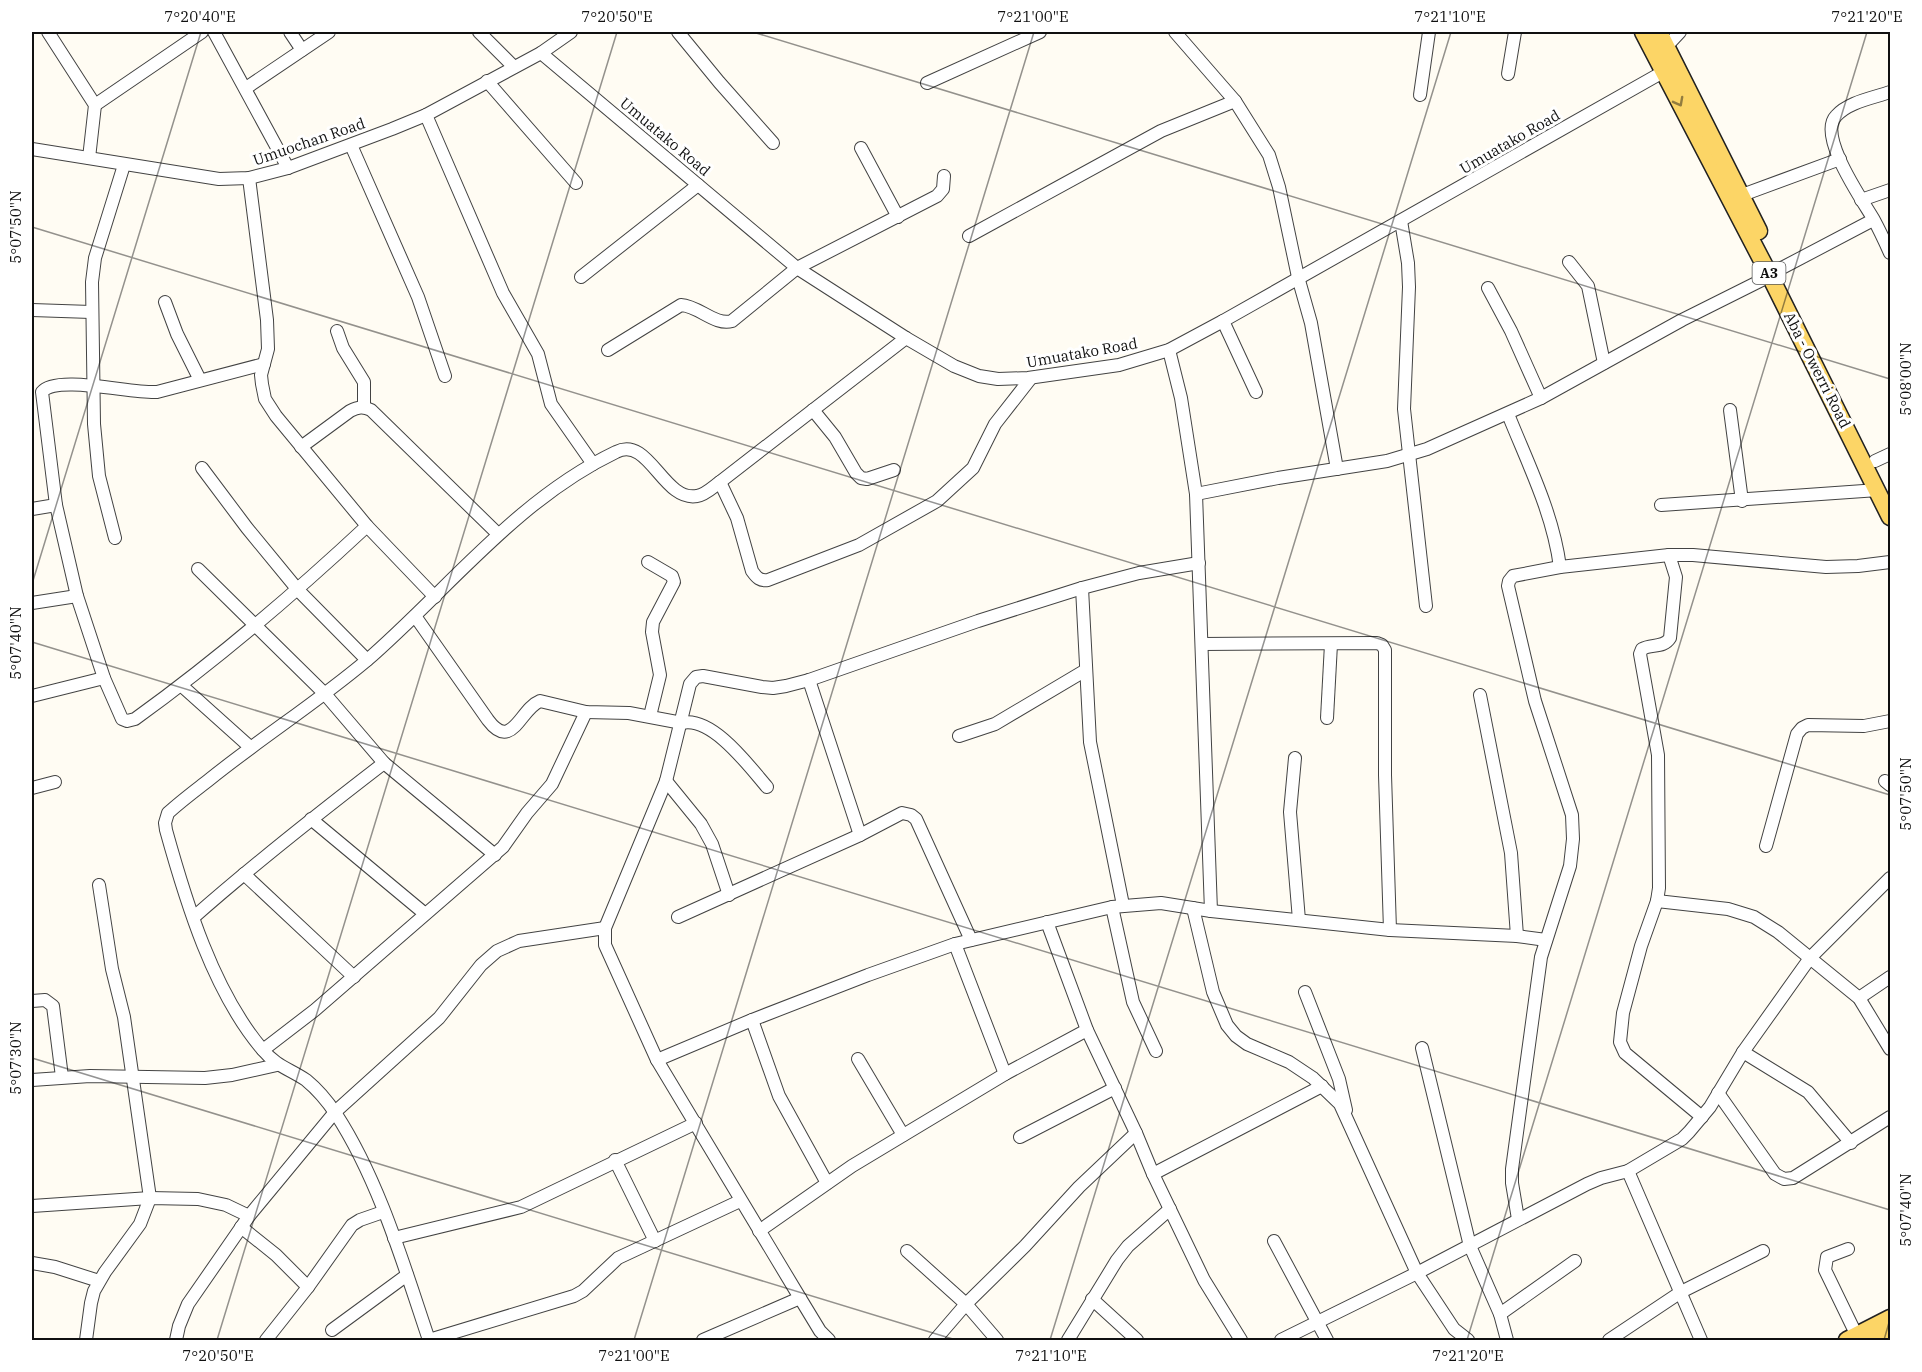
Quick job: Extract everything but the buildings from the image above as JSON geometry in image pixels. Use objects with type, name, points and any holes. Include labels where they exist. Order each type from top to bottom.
[{"type":"main road","name":"Aba - Owerri Road","points":[[1643,32],[1736,197]]},
{"type":"main road","name":"Aba - Owerri Road","points":[[1659,32],[1736,197],[1884,491]]},
{"type":"main road","name":"Aba - Owerri Road","points":[[1774,273],[1875,461],[1890,517]]},
{"type":"main road","points":[[1852,1338],[1890,1318]]},
{"type":"main road","points":[[1875,1341],[1890,1332]]},
{"type":"street","points":[[48,32],[94,105],[89,158]]},
{"type":"street","points":[[94,105],[202,32]]},
{"type":"street","points":[[214,32],[246,87],[288,168]]},
{"type":"street","points":[[290,32],[302,50]]},
{"type":"street","points":[[246,87],[329,32]]},
{"type":"street","points":[[479,32],[514,67]]},
{"type":"street","name":"Umuochan Road","points":[[32,148],[123,165],[219,179],[249,178],[288,168],[426,115],[541,53],[560,36],[572,32]]},
{"type":"street","points":[[678,32],[773,143]]},
{"type":"street","points":[[927,83],[1040,32]]},
{"type":"street","points":[[1175,32],[1235,101],[1269,155],[1279,188],[1316,350],[1337,469]]},
{"type":"street","points":[[1420,95],[1428,32]]},
{"type":"street","points":[[1508,74],[1515,32]]},
{"type":"street","points":[[1666,47],[1680,32]]},
{"type":"street","name":"Umuatako Road","points":[[541,53],[797,268],[954,366],[979,376],[998,379],[1031,378],[1119,365],[1169,350],[1664,72]]},
{"type":"street","points":[[487,81],[576,183]]},
{"type":"street","points":[[1890,92],[1848,107],[1834,117],[1831,127],[1832,140],[1840,159],[1890,253]]},
{"type":"street","points":[[969,237],[1161,131],[1235,101]]},
{"type":"street","points":[[426,115],[503,293],[538,354],[551,404],[593,464]]},
{"type":"street","points":[[351,145],[414,287],[445,376]]},
{"type":"street","points":[[861,148],[898,218]]},
{"type":"street","points":[[1736,197],[1840,159]]},
{"type":"street","points":[[115,538],[99,476],[94,424],[91,312],[96,258],[123,165]]},
{"type":"street","points":[[608,350],[681,305],[694,307],[720,321],[732,321],[797,268],[937,196],[943,189],[944,176]]},
{"type":"street","points":[[249,178],[267,320],[268,349],[261,375],[265,399],[276,416],[367,526],[435,597]]},
{"type":"street","points":[[581,277],[698,184]]},
{"type":"street","points":[[1861,200],[1890,190]]},
{"type":"street","points":[[1401,220],[1408,262],[1409,287],[1404,409],[1426,606]]},
{"type":"street","points":[[1197,494],[1409,456],[1541,398],[1682,320],[1874,220]]},
{"type":"street","points":[[1569,262],[1588,286],[1604,363]]},
{"type":"street","points":[[1488,288],[1511,331],[1541,398]]},
{"type":"street","points":[[165,302],[200,380]]},
{"type":"street","points":[[32,310],[91,312]]},
{"type":"street","points":[[1223,321],[1256,392]]},
{"type":"street","points":[[337,331],[343,348],[364,382],[364,407]]},
{"type":"street","points":[[740,1201],[618,1258],[583,1291],[574,1296],[429,1341],[394,1238],[352,1142],[335,1113],[315,1088],[293,1072],[277,1065],[263,1050],[233,1006],[216,972],[180,882],[166,830],[166,819],[172,809],[250,747],[325,694],[367,660],[498,534],[535,502],[593,464],[619,450],[631,449],[642,455],[677,492],[687,496],[699,496],[906,338]]},
{"type":"street","points":[[1169,350],[1181,398],[1197,494],[1210,911]]},
{"type":"street","points":[[264,364],[157,392],[144,393],[93,385],[50,386],[42,392],[56,504],[77,596],[104,678],[119,713],[127,722],[135,719],[182,686],[256,627],[367,526]]},
{"type":"street","points":[[720,482],[736,518],[752,571],[756,578],[762,581],[768,580],[859,545],[937,501],[970,472],[995,424],[1031,378]]},
{"type":"street","points":[[302,447],[357,407],[371,410],[498,534]]},
{"type":"street","points":[[813,410],[835,437],[861,478],[867,479],[894,470]]},
{"type":"street","points":[[1730,410],[1742,501]]},
{"type":"street","points":[[1508,414],[1550,518],[1560,567]]},
{"type":"street","points":[[1875,461],[1890,454]]},
{"type":"street","points":[[202,468],[298,590],[367,660]]},
{"type":"street","points":[[1661,505],[1884,491]]},
{"type":"street","points":[[32,509],[56,504]]},
{"type":"street","points":[[1669,555],[1676,577],[1676,596],[1670,638],[1660,645],[1645,647],[1640,654],[1658,755],[1659,888],[1623,1013],[1620,1042],[1625,1053],[1702,1117]]},
{"type":"street","points":[[1518,1219],[1512,1169],[1541,957],[1570,866],[1574,839],[1572,815],[1535,701],[1508,586],[1509,581],[1513,576],[1560,567],[1669,555],[1693,555],[1826,567],[1890,562]]},
{"type":"street","points":[[648,562],[672,576],[674,582],[653,622],[652,632],[660,675],[650,716]]},
{"type":"street","points":[[830,1341],[820,1330],[740,1201],[657,1060],[605,945],[605,928],[666,781],[690,684],[696,677],[703,676],[773,688],[809,680],[978,621],[1082,588],[1139,573],[1199,563]]},
{"type":"street","points":[[198,569],[325,694],[384,763],[495,855]]},
{"type":"street","points":[[1082,588],[1090,742],[1133,1002],[1155,1051]]},
{"type":"street","points":[[32,603],[77,596]]},
{"type":"street","points":[[415,616],[493,727],[500,731],[508,731],[515,727],[531,706],[540,701],[586,712],[629,713],[682,723],[690,721],[714,732],[767,787]]},
{"type":"street","points":[[1202,644],[1377,643],[1382,645],[1385,650],[1385,775],[1390,930]]},
{"type":"street","points":[[1328,718],[1330,644]]},
{"type":"street","points":[[959,736],[994,724],[1086,670]]},
{"type":"street","points":[[32,696],[104,678]]},
{"type":"street","points":[[809,680],[860,836]]},
{"type":"street","points":[[182,686],[250,747]]},
{"type":"street","points":[[1480,696],[1511,853],[1517,936]]},
{"type":"street","points":[[263,1050],[315,1010],[424,913],[495,855],[552,784],[586,712]]},
{"type":"street","points":[[1766,846],[1797,735],[1802,728],[1815,724],[1864,726],[1890,721]]},
{"type":"street","points":[[1295,758],[1290,812],[1299,920]]},
{"type":"street","points":[[194,917],[243,874],[384,763]]},
{"type":"street","points":[[666,781],[690,809],[712,844],[729,895]]},
{"type":"street","points":[[32,788],[55,782]]},
{"type":"street","points":[[678,917],[860,836],[902,813],[916,819],[971,940]]},
{"type":"street","points":[[311,819],[424,913]]},
{"type":"street","points":[[243,874],[354,976]]},
{"type":"street","points":[[1281,1341],[1601,1178],[1628,1171],[1682,1139],[1702,1117],[1743,1053],[1810,958],[1890,878]]},
{"type":"street","points":[[86,1341],[91,1303],[99,1281],[140,1224],[150,1198],[124,1017],[112,969],[99,885]]},
{"type":"street","points":[[1657,901],[1728,909],[1754,917],[1778,932],[1859,998],[1890,1049]]},
{"type":"street","points":[[657,1060],[752,1020],[955,944],[1117,906],[1161,903],[1210,911],[1390,930],[1517,936],[1546,940]]},
{"type":"street","points":[[1193,908],[1213,992],[1227,1025],[1247,1044],[1289,1062],[1322,1086],[1340,1104],[1417,1273],[1454,1329],[1468,1341]]},
{"type":"street","points":[[1047,922],[1087,1030],[1153,1174],[1204,1280],[1241,1341]]},
{"type":"street","points":[[176,1341],[188,1304],[249,1216],[335,1113],[439,1018],[482,965],[497,951],[519,941],[605,928]]},
{"type":"street","points":[[955,944],[1005,1074]]},
{"type":"street","points":[[1859,998],[1890,977]]},
{"type":"street","points":[[1305,992],[1339,1079],[1348,1119]]},
{"type":"street","points":[[32,1001],[45,1000],[53,1006],[62,1077]]},
{"type":"street","points":[[752,1020],[779,1096],[827,1183]]},
{"type":"street","points":[[759,1231],[827,1183],[903,1135],[1005,1074],[1087,1030]]},
{"type":"street","points":[[1422,1048],[1470,1246],[1500,1314],[1507,1341]]},
{"type":"street","points":[[1743,1053],[1808,1092],[1851,1143]]},
{"type":"street","points":[[858,1059],[903,1135]]},
{"type":"street","points":[[32,1080],[62,1077],[205,1078],[232,1076],[277,1065]]},
{"type":"street","points":[[1153,1174],[1322,1086]]},
{"type":"street","points":[[1020,1137],[1114,1088]]},
{"type":"street","points":[[1718,1093],[1775,1174],[1784,1179],[1793,1178],[1890,1117]]},
{"type":"street","points":[[394,1238],[521,1207],[696,1123]]},
{"type":"street","points":[[935,1341],[966,1304],[1025,1246],[1079,1187],[1136,1133]]},
{"type":"street","points":[[615,1161],[655,1241]]},
{"type":"street","points":[[1628,1171],[1701,1341]]},
{"type":"street","points":[[32,1206],[150,1198],[212,1201],[249,1216]]},
{"type":"street","points":[[1068,1341],[1092,1299],[1128,1246],[1170,1209]]},
{"type":"street","points":[[271,1339],[352,1225],[383,1212]]},
{"type":"street","points":[[241,1227],[276,1255],[309,1287]]},
{"type":"street","points":[[1274,1241],[1327,1341]]},
{"type":"street","points":[[1848,1249],[1827,1257],[1825,1270],[1852,1338]]},
{"type":"street","points":[[907,1251],[966,1304],[997,1341]]},
{"type":"street","points":[[1609,1341],[1681,1292],[1763,1251]]},
{"type":"street","points":[[1500,1314],[1575,1261]]},
{"type":"street","points":[[32,1263],[54,1267],[99,1281]]},
{"type":"street","points":[[332,1330],[407,1275]]},
{"type":"street","points":[[703,1341],[800,1298]]},
{"type":"street","points":[[1092,1299],[1137,1341]]}]
